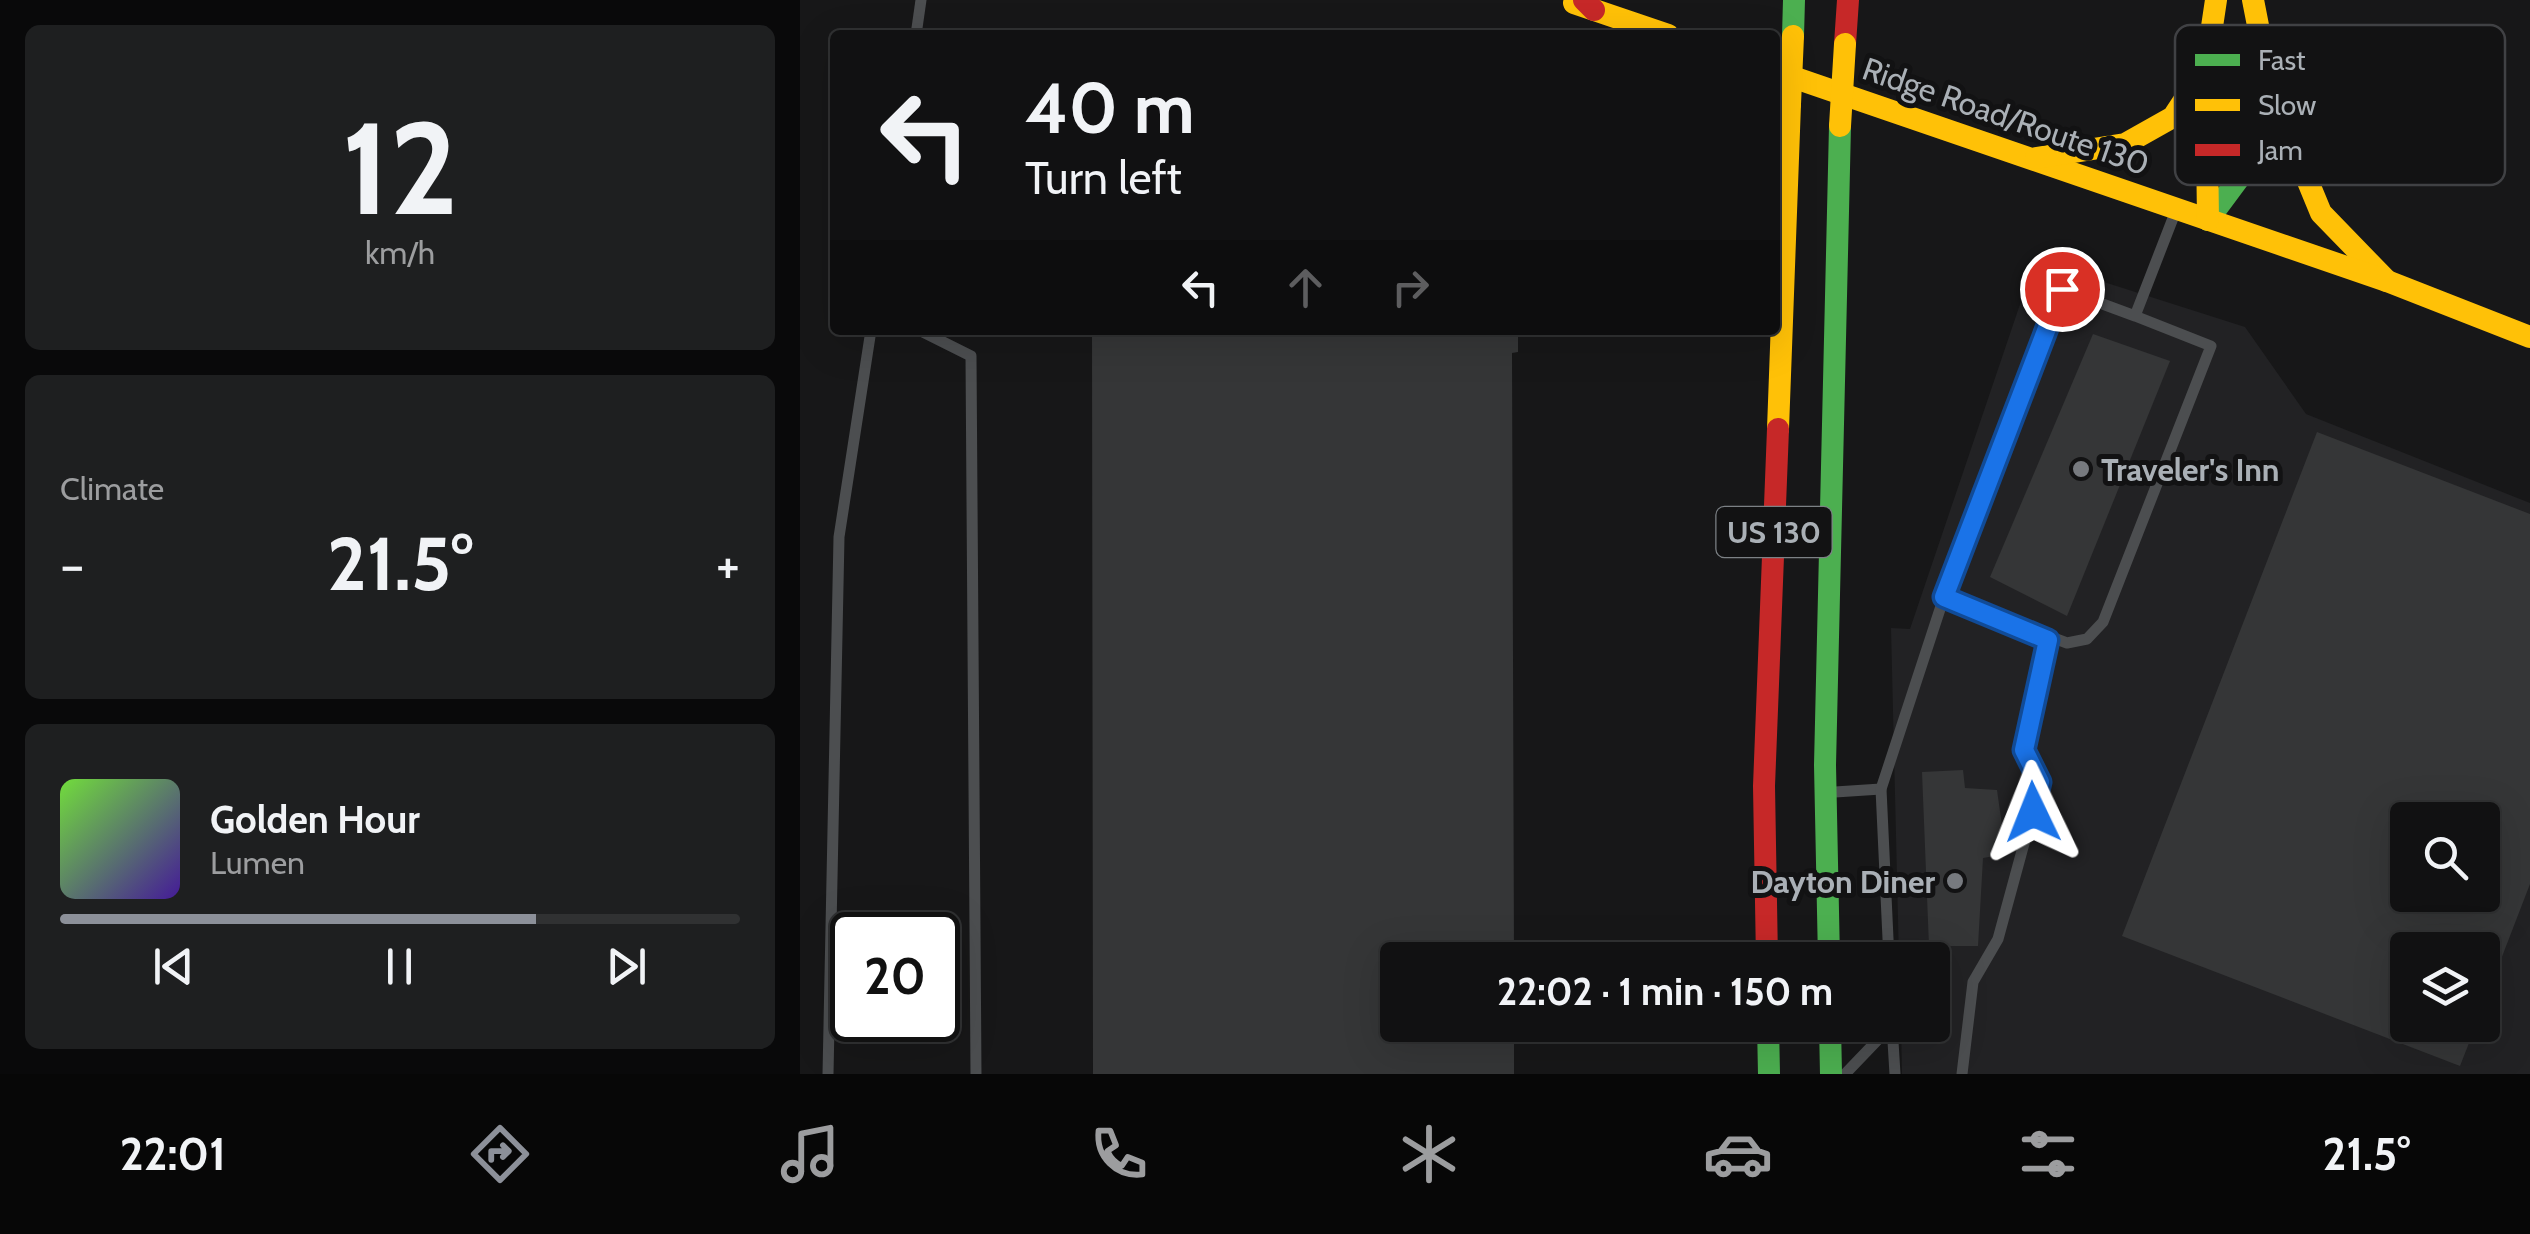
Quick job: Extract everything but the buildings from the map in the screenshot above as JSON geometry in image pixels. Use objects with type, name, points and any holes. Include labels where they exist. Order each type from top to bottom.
[{"type":"main road","points":[[1565,0],[1655,30]]},
{"type":"main road","name":"US 130","points":[[1767,942],[1764,786],[1794,0]]},
{"type":"main road","name":"US 130","points":[[1829,942],[1826,792],[1840,126],[1848,0]]},
{"type":"main road","points":[[2212,25],[2216,0]]},
{"type":"main road","points":[[2253,0],[2258,25]]},
{"type":"main road","name":"Ridge Road/Route 130","points":[[1780,73],[2387,281],[2530,337]]},
{"type":"main road","points":[[2036,158],[2125,144],[2175,114]]},
{"type":"main road","points":[[2208,185],[2208,220]]},
{"type":"main road","points":[[2208,220],[2234,185]]},
{"type":"main road","points":[[2309,185],[2321,213],[2387,281]]},
{"type":"main road","points":[[1768,1042],[1768,1074]]},
{"type":"main road","points":[[1830,1042],[1831,1074]]},
{"type":"lane","points":[[917,30],[921,0]]},
{"type":"lane","points":[[2135,316],[2177,209]]},
{"type":"lane","points":[[1888,942],[1881,789],[1944,597],[2062,289],[2211,346],[2096,634],[2078,643],[2048,640],[1944,597]]},
{"type":"lane","points":[[828,1074],[839,537],[870,335]]},
{"type":"lane","points":[[929,335],[971,356],[976,1074]]},
{"type":"lane","points":[[1962,1074],[1974,982],[1998,939],[2040,782],[2024,750],[2048,640]]},
{"type":"lane","points":[[1826,792],[1881,789]]},
{"type":"lane","points":[[1845,1074],[1876,1042]]},
{"type":"lane","points":[[1893,1042],[1895,1074]]},
{"type":"shaded area","points":[[2035,260],[2245,327],[2306,414],[2530,503],[2530,1074],[1902,1074],[1901,1042],[1950,1042],[1950,942],[1899,942],[1891,628],[1910,629]]},
{"type":"traffic: fast","points":[[1793,36],[1794,0]]},
{"type":"traffic: fast","points":[[1829,942],[1825,765],[1840,126]]},
{"type":"traffic: fast","points":[[2208,220],[2234,185]]},
{"type":"traffic: fast","points":[[1768,1042],[1769,1074]]},
{"type":"traffic: fast","points":[[1830,1042],[1831,1074]]},
{"type":"traffic: slow","points":[[2212,25],[2216,0]]},
{"type":"traffic: slow","points":[[2253,0],[2258,25]]},
{"type":"traffic: slow","points":[[1574,3],[1653,30]]},
{"type":"traffic: slow","points":[[1790,104],[1793,36]]},
{"type":"traffic: slow","points":[[1840,126],[1845,44]]},
{"type":"traffic: slow","points":[[1780,73],[2387,281],[2530,337]]},
{"type":"traffic: slow","points":[[1778,429],[1790,104]]},
{"type":"traffic: slow","points":[[2036,158],[2125,144],[2175,114]]},
{"type":"traffic: slow","points":[[2208,185],[2208,220]]},
{"type":"traffic: slow","points":[[2309,185],[2321,213],[2387,281]]},
{"type":"traffic: jam","points":[[1584,0],[1594,10]]},
{"type":"traffic: jam","points":[[1845,44],[1848,0]]},
{"type":"traffic: jam","points":[[1767,942],[1764,786],[1778,429]]},
{"type":"place","name":"Traveler's Inn","points":[[2081,469]]},
{"type":"place","name":"Dayton Diner","points":[[1955,881]]},
{"type":"route","points":[[2033,812],[2040,782],[2024,750],[2048,640],[1944,597],[2062,289]]}]
